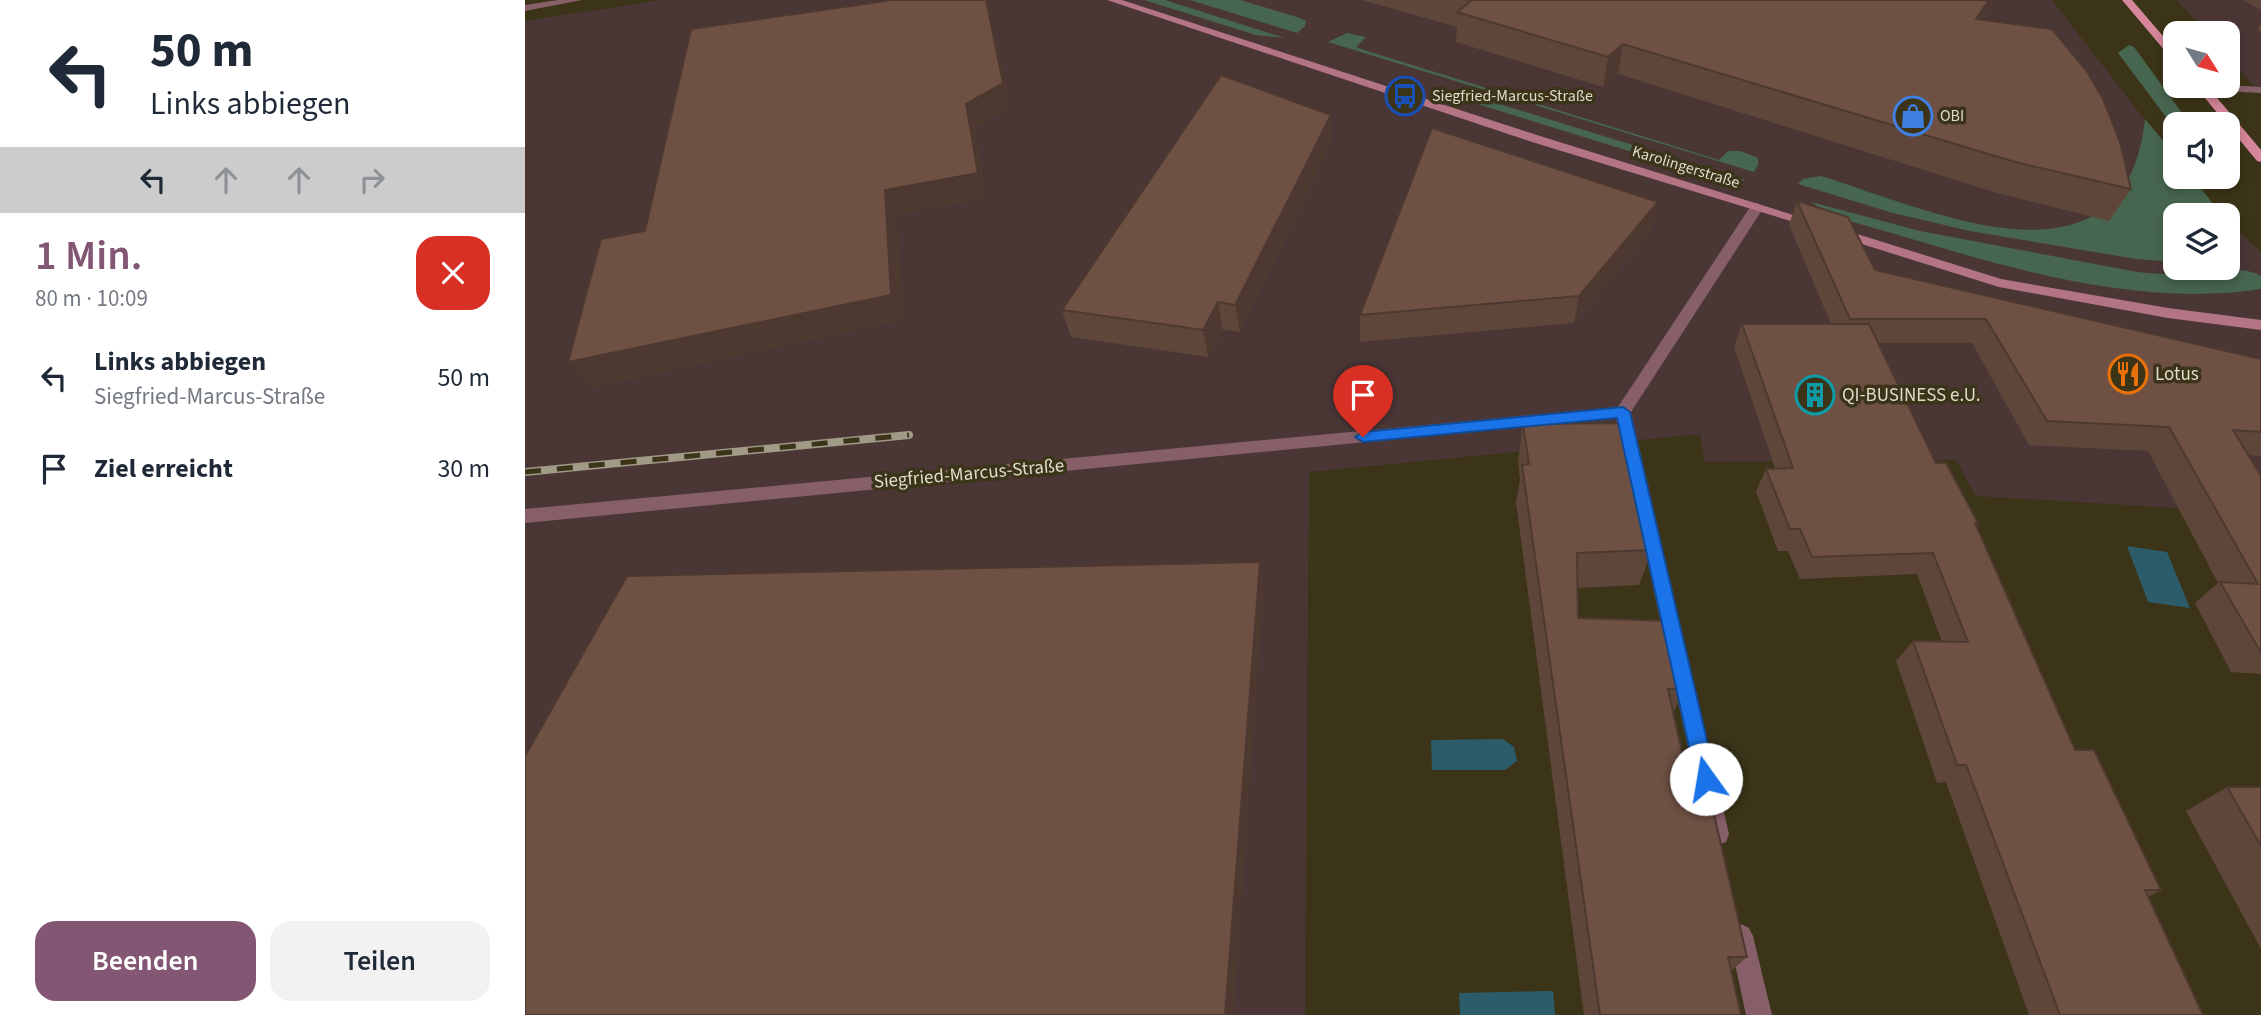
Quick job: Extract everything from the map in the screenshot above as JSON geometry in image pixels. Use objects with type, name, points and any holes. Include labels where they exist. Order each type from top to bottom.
[{"type":"main road","points":[[2127,0],[2163,42]]},
{"type":"main road","points":[[2211,98],[2261,158]]},
{"type":"street","points":[[525,8],[577,0]]},
{"type":"street","name":"Karolingerstraße","points":[[1112,0],[1298,58],[1524,135],[1999,283],[2168,313],[2261,325]]},
{"type":"street","points":[[2240,89],[2261,90]]},
{"type":"street","points":[[1723,854],[1623,412],[1757,207]]},
{"type":"street","name":"Siegfried-Marcus-Straße","points":[[525,516],[1623,412]]},
{"type":"street","points":[[1738,921],[1759,1015]]},
{"type":"shaded area","points":[[661,0],[2052,0],[2163,143],[2163,189],[2175,189],[2175,203],[2163,203],[2163,280],[2240,280],[2240,233],[2261,252],[2261,513],[1976,496],[1956,460],[1705,462],[1700,434],[1309,472],[1305,1015],[525,1015],[525,21]]},
{"type":"shaded area","points":[[2177,0],[2261,0],[2261,94],[2240,70],[2240,21],[2196,21]]},
{"type":"green space","points":[[1144,0],[1165,0],[1285,38],[1256,35]]},
{"type":"green space","points":[[1190,0],[1240,0],[1300,18],[1306,21],[1305,26],[1297,33]]},
{"type":"green space","points":[[1347,33],[1366,37],[1356,47],[1367,51],[1719,160],[1728,151],[1740,151],[1758,158],[1758,165],[1754,172],[1328,42]]},
{"type":"green space","points":[[2129,45],[2134,47],[2163,87],[2163,98],[2171,98],[2181,112],[2163,113],[2118,53]]},
{"type":"green space","points":[[1480,98],[1746,180],[1729,182],[1474,103]]},
{"type":"green space","points":[[2145,119],[2163,141],[2163,189],[2201,189],[2213,203],[2163,203],[2163,261],[2136,259],[1970,231],[1893,213],[1798,184],[1803,179],[1821,176],[1915,207],[1967,221],[2017,229],[2063,227],[2101,210],[2130,176]]},
{"type":"green space","points":[[1811,202],[1920,231],[2137,272],[2163,274],[2163,280],[2240,280],[2240,271],[2247,271],[2261,276],[2261,289],[2171,293],[2081,282],[1992,262],[1869,227]]},
{"type":"water","points":[[2127,546],[2167,552],[2190,608],[2148,602]]},
{"type":"water","points":[[1503,739],[1514,747],[1517,761],[1505,770],[1432,770],[1431,740]]},
{"type":"water","points":[[1553,991],[1555,1015],[1460,1015],[1459,993]]},
{"type":"building","points":[[892,0],[986,0],[1003,83],[966,104],[978,173],[885,190],[891,295],[568,362],[601,239],[645,231],[691,29]]},
{"type":"building","name":"OBI","points":[[1467,0],[1989,0],[1976,19],[2052,29],[2086,70],[2103,99],[2120,142],[2131,189],[2015,162],[1623,44],[1608,57],[1457,12],[1471,1]]},
{"type":"building","points":[[1221,75],[1331,115],[1235,305],[1218,302],[1203,330],[1062,310]]},
{"type":"building","points":[[1432,128],[1658,202],[1579,296],[1360,315]]},
{"type":"building","points":[[1797,201],[1848,217],[1875,270],[2261,359],[2261,432],[2233,430],[2261,476],[2261,652],[2220,582],[2258,584],[2169,427],[2047,421],[1986,319],[1850,319]]},
{"type":"building","points":[[1742,324],[1869,324],[1936,463],[1946,463],[1978,523],[1975,523],[2075,750],[2094,750],[2161,890],[2145,890],[2203,1015],[2060,1015],[1966,765],[1957,765],[1913,641],[1968,642],[1933,553],[1812,557],[1800,529],[1790,529],[1766,469],[1793,468]]},
{"type":"building","points":[[1623,423],[1652,550],[1577,553],[1578,618],[1670,621],[1685,689],[1668,689],[1695,811],[1713,810],[1747,957],[1728,957],[1741,1015],[1600,1015],[1522,465],[1529,464],[1523,424]]},
{"type":"building","points":[[1260,562],[1225,1015],[525,1015],[525,756],[627,576]]},
{"type":"building","points":[[2227,787],[2261,787],[2261,846]]},
{"type":"railway","points":[[525,472],[909,435]]},
{"type":"place","name":"Siegfried-Marcus-Straße","points":[[1405,96]]},
{"type":"place","name":"OBI","points":[[1913,116]]},
{"type":"place","name":"Lotus","points":[[2128,374]]},
{"type":"place","name":"QI-BUSINESS e.U.","points":[[1815,395]]},
{"type":"route","points":[[1363,437],[1623,412],[1706,779]]}]
